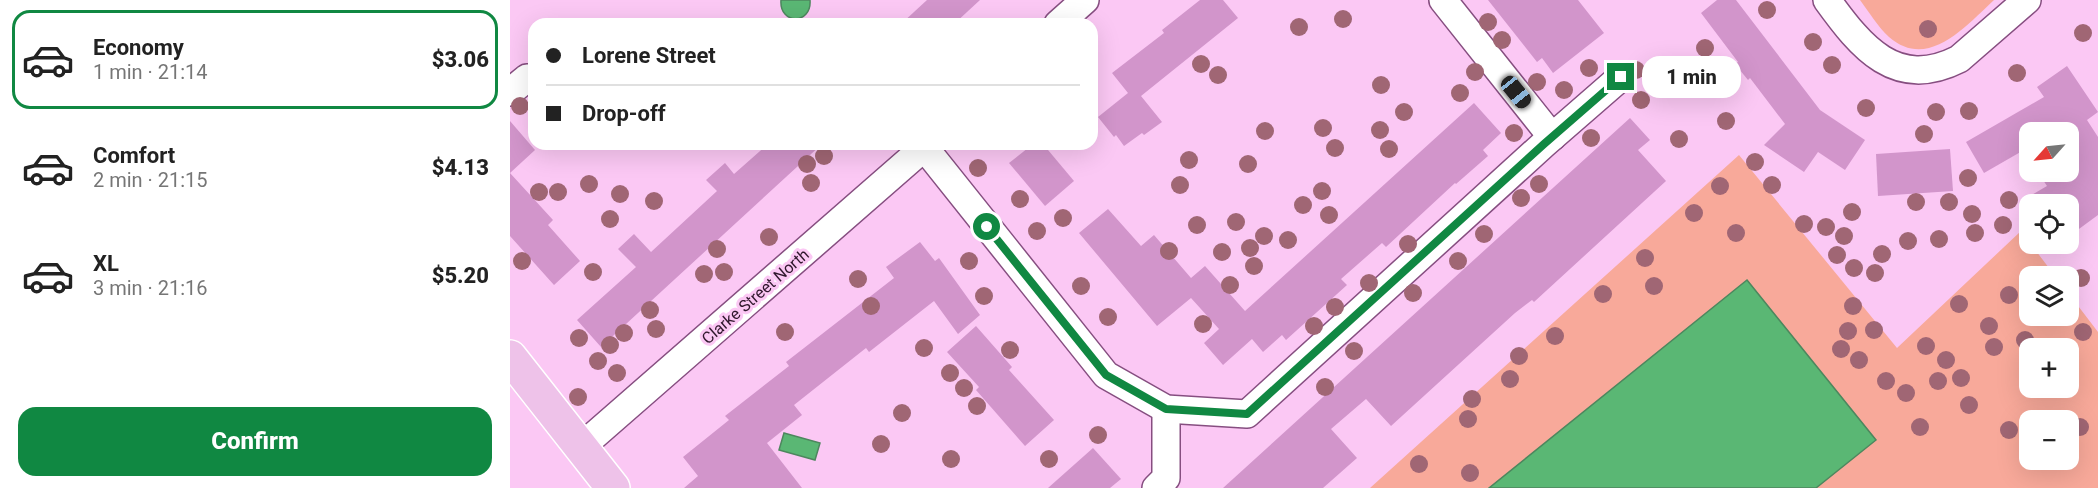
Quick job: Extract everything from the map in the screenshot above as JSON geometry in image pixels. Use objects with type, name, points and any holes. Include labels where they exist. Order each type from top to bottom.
[{"type":"main road","points":[[510,357],[581,447],[605,485]]},
{"type":"street","points":[[1064,18],[1084,0]]},
{"type":"street","points":[[1443,0],[1552,137]]},
{"type":"street","points":[[1827,0],[1859,41],[1874,55],[1898,67],[1919,71],[1947,65],[1959,59],[2027,0]]},
{"type":"street","points":[[929,150],[1106,375],[1166,409],[1247,414],[1621,77]]},
{"type":"street","name":"Clarke Street North","points":[[581,447],[921,150]]},
{"type":"street","points":[[1156,488],[1166,478],[1166,409]]},
{"type":"shaded area","points":[[781,0],[810,0],[806,14],[801,18],[790,18],[782,8]]},
{"type":"shaded area","points":[[1860,0],[1994,0],[1946,41],[1932,47],[1918,49],[1904,46],[1889,37]]},
{"type":"shaded area","points":[[1739,155],[1897,348],[2019,233],[2019,254],[2038,254],[2047,266],[2019,266],[2019,326],[2079,326],[2079,307],[2098,332],[2098,488],[1370,488]]},
{"type":"shaded area","points":[[1747,280],[1876,440],[1816,488],[1489,488]]},
{"type":"shaded area","points":[[784,433],[820,443],[815,460],[779,450]]},
{"type":"building","points":[[927,0],[980,0],[960,18],[908,18]]},
{"type":"building","points":[[1200,0],[1223,0],[1238,18],[1141,96],[1162,122],[1124,146],[1098,117],[1128,93],[1112,73],[1164,33],[1162,30]]},
{"type":"building","points":[[1488,0],[1578,0],[1604,33],[1553,73],[1542,58],[1537,62]]},
{"type":"building","points":[[1717,0],[1736,0],[1820,110],[1865,140],[1845,170],[1818,152],[1804,172],[1764,145],[1785,124],[1750,78],[1748,80],[1735,64],[1738,62],[1701,13]]},
{"type":"building","points":[[2067,66],[2098,112],[2087,120],[2098,137],[2098,215],[2079,229],[2079,194],[2033,194],[2047,186],[2044,182],[2079,182],[2079,122],[2019,122],[2019,153],[1984,173],[1966,142],[2044,97],[2037,87]]},
{"type":"building","points":[[1474,103],[1501,133],[1483,150],[1488,156],[1455,183],[1386,247],[1382,243],[1341,279],[1347,285],[1286,340],[1282,335],[1263,352],[1252,339],[1223,365],[1204,343],[1219,329],[1191,298],[1157,326],[1079,233],[1108,209],[1141,246],[1154,235],[1191,278],[1205,266],[1245,311]]},
{"type":"building","points":[[1630,118],[1650,140],[1638,150],[1666,181],[1534,302],[1532,300],[1515,313],[1391,426],[1366,399],[1331,429],[1357,458],[1323,488],[1223,488]]},
{"type":"building","points":[[510,121],[528,142],[528,150],[535,150],[510,173]]},
{"type":"building","points":[[1950,149],[1953,191],[1878,196],[1876,154]]},
{"type":"building","points":[[761,150],[815,150],[601,347],[577,320],[636,267],[618,249],[634,234],[651,252],[717,191],[706,180],[725,163],[734,174]]},
{"type":"building","points":[[1025,150],[1048,150],[1074,181],[1045,206],[1009,163]]},
{"type":"building","points":[[510,173],[553,220],[548,225],[580,261],[554,285],[510,236]]},
{"type":"building","points":[[920,242],[935,261],[939,258],[980,315],[958,334],[934,301],[869,352],[866,348],[794,405],[802,415],[767,443],[802,488],[684,488],[698,476],[683,457],[729,420],[725,416],[789,366],[786,362],[894,278],[886,267]]},
{"type":"building","points":[[976,326],[1012,367],[1009,370],[1054,420],[1025,446],[976,390],[979,387],[947,352]]},
{"type":"building","points":[[1093,448],[1121,479],[1110,488],[1048,488]]},
{"type":"route","points":[[987,227],[1106,375],[1166,409],[1247,414],[1621,77]]}]
